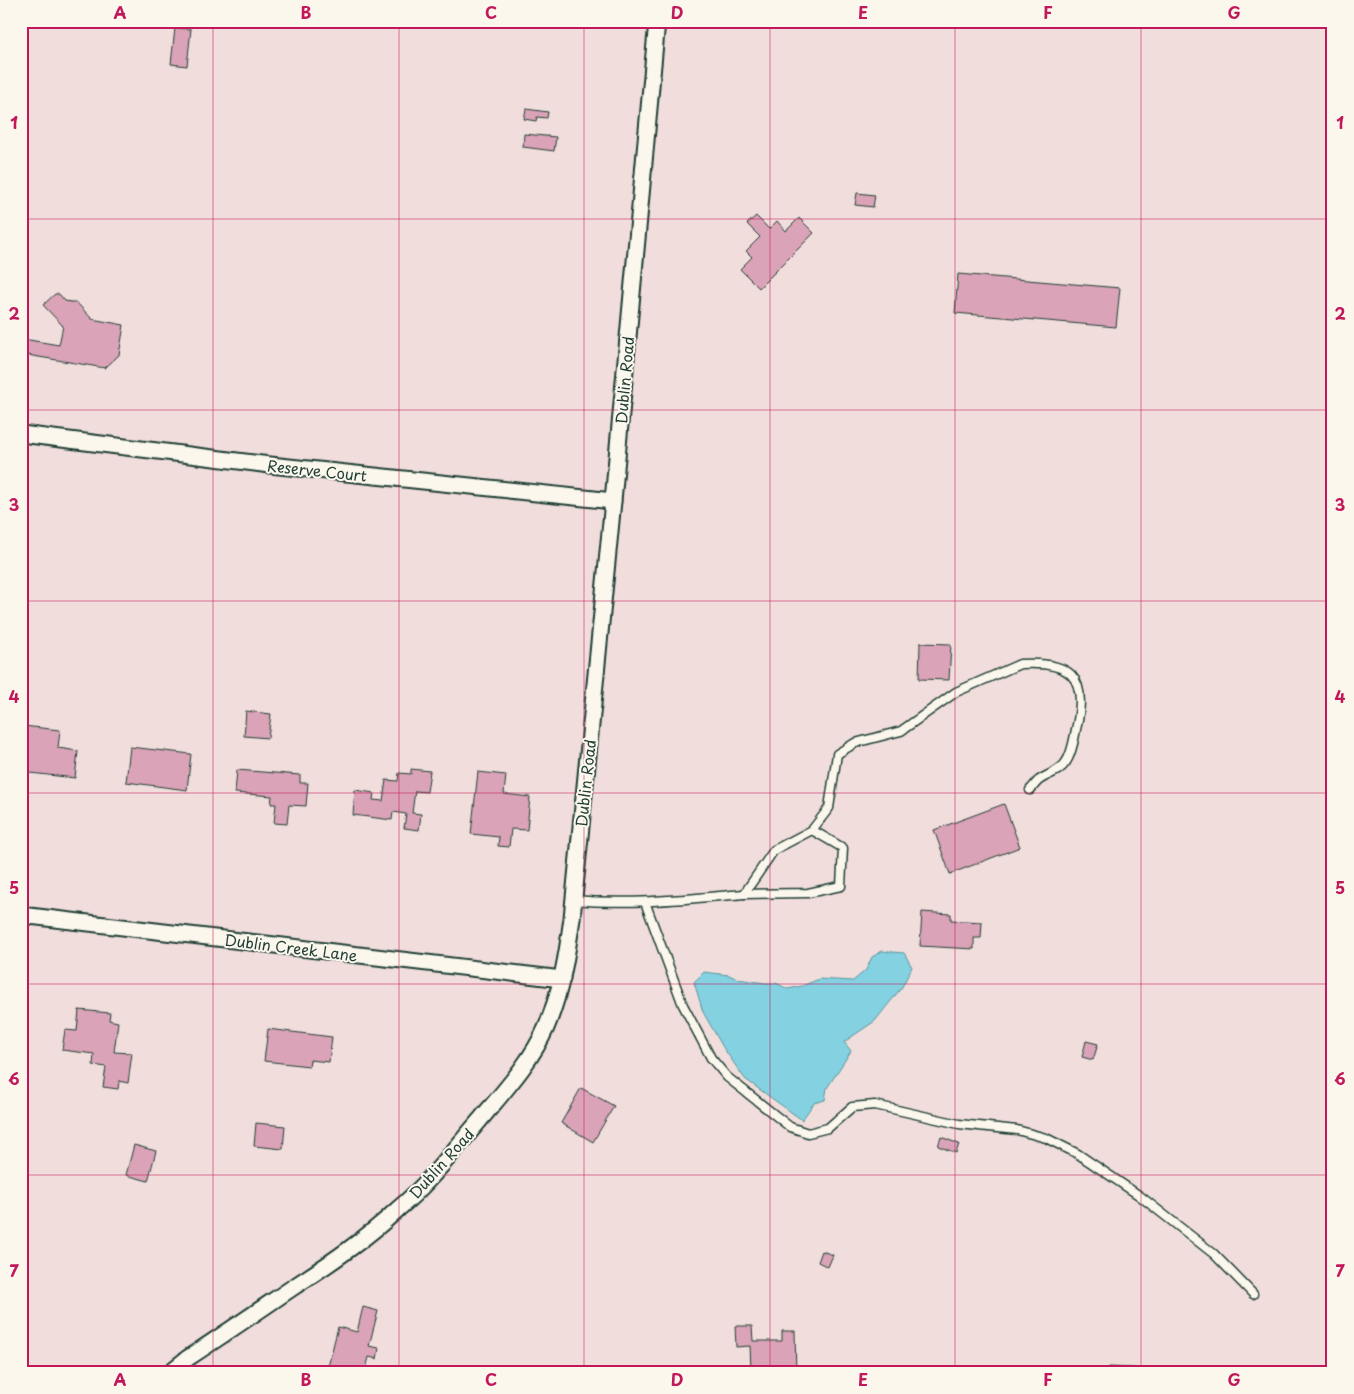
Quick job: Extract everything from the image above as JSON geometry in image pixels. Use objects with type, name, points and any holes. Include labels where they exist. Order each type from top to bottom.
[{"type":"street","name":"Dublin Road","points":[[168,1373],[375,1230],[419,1189],[504,1092],[527,1061],[545,1030],[562,979],[569,938],[613,501],[658,21]]},
{"type":"street","name":"Reserve Court","points":[[21,434],[270,465],[613,501]]},
{"type":"street","name":"Dublin Creek Lane","points":[[21,915],[562,979]]},
{"type":"lane","points":[[744,894],[774,850],[812,830],[828,808],[837,754],[855,743],[900,731],[956,692],[1020,664],[1031,663],[1066,670],[1076,679],[1080,688],[1080,702],[1073,742],[1066,762],[1030,790]]},
{"type":"lane","points":[[573,900],[610,903],[644,902],[744,894],[808,893],[841,886],[843,848],[812,830]]},
{"type":"lane","points":[[644,902],[683,1005],[711,1058],[727,1077],[790,1127],[808,1133],[828,1128],[852,1107],[875,1105],[959,1124],[1017,1130],[1046,1138],[1078,1154],[1140,1196],[1214,1254],[1253,1294]]},
{"type":"water","points":[[882,951],[904,953],[912,967],[902,987],[875,1021],[844,1042],[851,1051],[827,1088],[825,1100],[814,1103],[802,1120],[745,1079],[724,1049],[703,1012],[694,982],[704,972],[729,975],[738,979],[776,983],[788,989],[819,979],[853,981],[866,970],[872,957]]},
{"type":"building","points":[[529,21],[552,21],[551,25],[529,23]]},
{"type":"building","points":[[175,28],[191,29],[187,66],[171,64]]},
{"type":"building","points":[[526,109],[548,112],[547,118],[537,117],[536,121],[524,119]]},
{"type":"building","points":[[524,134],[556,137],[554,151],[523,147]]},
{"type":"building","points":[[857,193],[875,195],[873,207],[855,205]]},
{"type":"building","points":[[756,216],[769,229],[777,221],[786,231],[799,218],[814,233],[759,288],[740,269],[752,257],[746,251],[760,237],[747,224]]},
{"type":"building","points":[[958,274],[1120,288],[1116,327],[955,313]]},
{"type":"building","points":[[55,294],[59,294],[65,301],[77,303],[92,319],[124,325],[119,355],[105,368],[21,354],[23,339],[59,345],[63,326],[43,305]]},
{"type":"building","points":[[920,643],[951,644],[949,680],[919,679]]},
{"type":"building","points":[[246,711],[271,714],[268,738],[244,736]]},
{"type":"building","points":[[23,726],[60,730],[58,748],[78,751],[75,778],[21,772]]},
{"type":"building","points":[[130,747],[191,754],[187,790],[126,782]]},
{"type":"building","points":[[411,769],[430,771],[427,792],[415,791],[412,813],[421,814],[419,830],[404,828],[406,814],[393,812],[392,820],[353,815],[355,790],[374,793],[373,800],[383,801],[386,780],[398,781],[399,773],[411,774]]},
{"type":"building","points":[[237,770],[300,775],[300,783],[308,783],[306,806],[289,805],[287,824],[274,823],[276,804],[271,804],[272,796],[235,793]]},
{"type":"building","points":[[478,772],[506,775],[504,794],[530,797],[527,830],[511,829],[509,847],[498,846],[499,837],[471,834]]},
{"type":"building","points":[[1004,804],[1020,847],[950,874],[934,830]]},
{"type":"building","points":[[922,912],[951,914],[951,920],[982,922],[981,938],[974,938],[974,949],[920,946]]},
{"type":"building","points":[[79,1010],[110,1013],[109,1020],[118,1022],[114,1052],[132,1053],[128,1083],[119,1081],[118,1089],[103,1087],[106,1067],[93,1065],[94,1054],[62,1050],[65,1030],[77,1031]]},
{"type":"building","points":[[268,1029],[332,1037],[329,1062],[310,1060],[309,1066],[264,1061]]},
{"type":"building","points":[[1086,1041],[1098,1044],[1093,1060],[1082,1057]]},
{"type":"building","points":[[581,1088],[614,1106],[593,1142],[561,1123]]},
{"type":"building","points":[[256,1123],[285,1126],[283,1149],[254,1146]]},
{"type":"building","points":[[941,1137],[959,1144],[956,1153],[938,1146]]},
{"type":"building","points":[[134,1145],[156,1151],[148,1181],[126,1175]]},
{"type":"building","points":[[822,1251],[833,1255],[828,1267],[818,1262]]},
{"type":"building","points":[[363,1307],[378,1311],[369,1346],[379,1348],[377,1359],[369,1357],[365,1373],[327,1371],[338,1327],[357,1332]]},
{"type":"building","points":[[735,1326],[752,1326],[753,1341],[782,1341],[782,1331],[795,1331],[796,1373],[769,1373],[769,1369],[751,1370],[750,1346],[736,1347]]},
{"type":"building","points":[[1109,1367],[1134,1368],[1134,1373],[1109,1373]]}]
